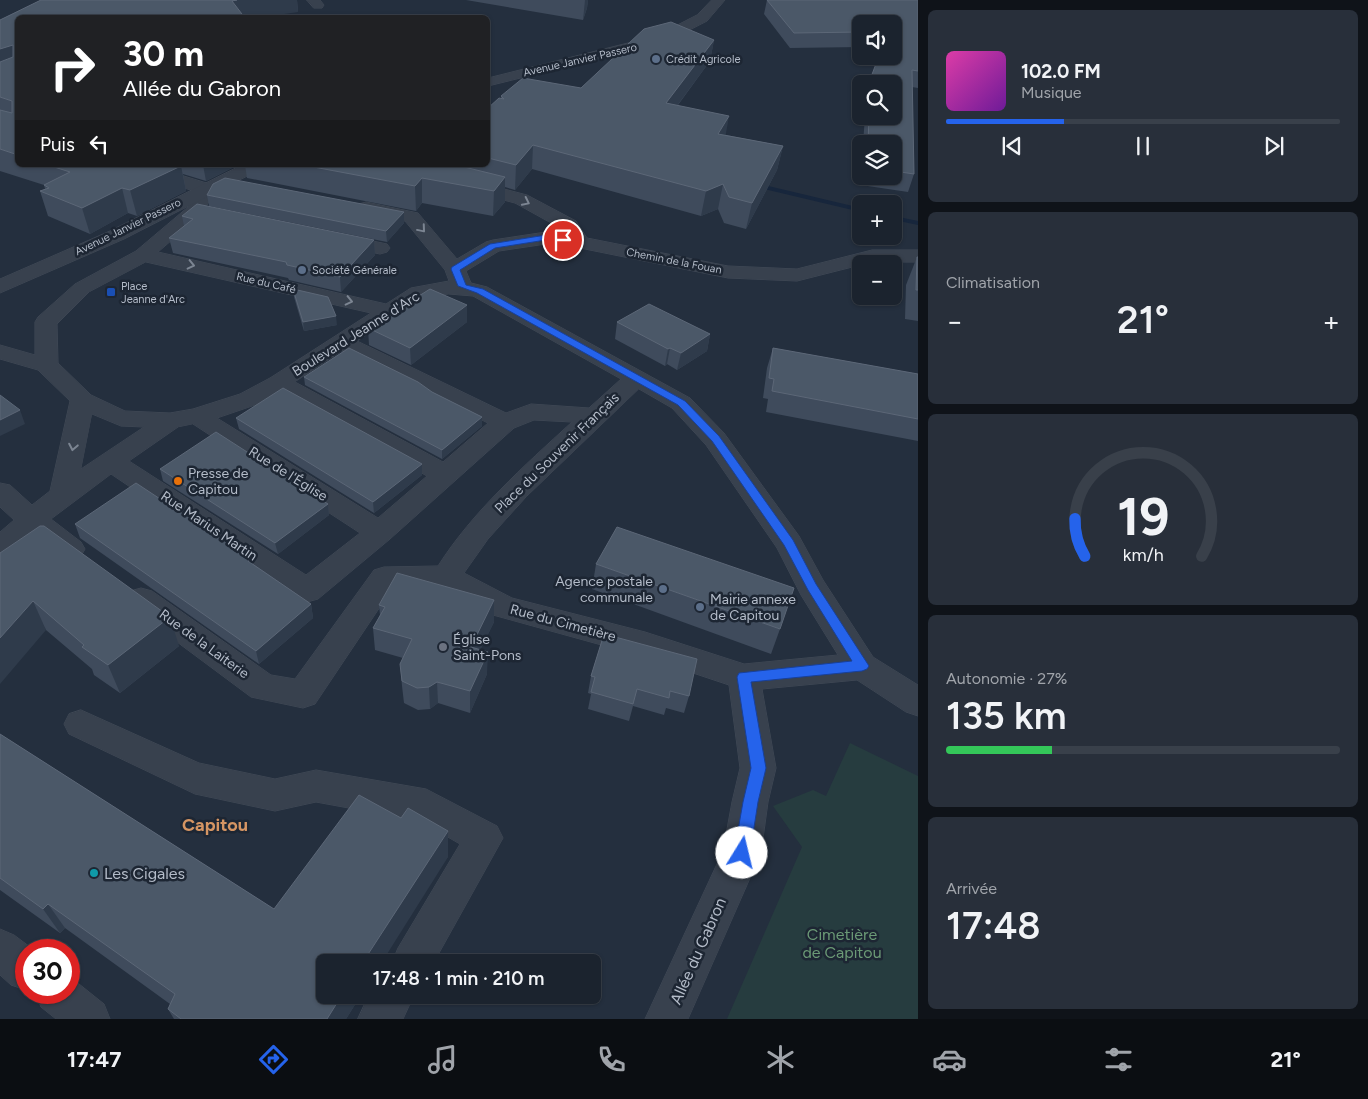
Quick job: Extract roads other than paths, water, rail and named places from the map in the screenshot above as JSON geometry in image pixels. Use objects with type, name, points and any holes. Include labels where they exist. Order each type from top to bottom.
[{"type":"street","name":"Avenue Janvier Passero","points":[[490,82],[661,39],[702,18],[720,0]]},
{"type":"street","points":[[139,167],[216,185],[254,186]]},
{"type":"street","name":"Avenue Janvier Passero","points":[[0,286],[117,235],[252,167]]},
{"type":"street","points":[[418,167],[452,182],[521,199],[569,225],[580,242]]},
{"type":"street","points":[[0,352],[46,365],[46,322],[82,288],[143,255],[205,212],[216,185]]},
{"type":"street","points":[[352,206],[411,217],[459,278]]},
{"type":"street","points":[[322,236],[380,248]]},
{"type":"street","name":"Chemin de la Fouan","points":[[459,278],[493,246],[546,238],[580,242],[728,272],[797,275],[872,256],[918,256]]},
{"type":"street","name":"Rue du Café","points":[[143,255],[390,310]]},
{"type":"street","name":"Boulevard Jeanne d'Arc","points":[[46,365],[82,400],[121,418],[170,421],[196,416],[249,399],[278,383],[418,292],[438,288],[459,278],[681,403],[715,439],[788,543],[812,587],[862,666],[918,702]]},
{"type":"street","points":[[341,342],[504,422]]},
{"type":"street","name":"Place du Souvenir Français","points":[[446,578],[458,556],[501,504],[593,416],[636,379]]},
{"type":"street","points":[[278,383],[446,475]]},
{"type":"street","points":[[64,494],[82,400]]},
{"type":"street","points":[[380,532],[504,422],[531,412],[593,416]]},
{"type":"street","name":"Rue de l'Église","points":[[196,416],[380,532]]},
{"type":"street","points":[[0,548],[30,519],[170,421]]},
{"type":"street","name":"Rue Marius Martin","points":[[112,462],[307,592],[380,532]]},
{"type":"street","points":[[0,492],[30,519],[94,565]]},
{"type":"street","name":"Rue du Cimetière","points":[[384,578],[446,578],[504,607],[645,645],[744,677]]},
{"type":"street","name":"Rue de la Laiterie","points":[[118,582],[263,687],[303,694],[384,578]]},
{"type":"street","points":[[744,677],[862,666]]},
{"type":"street","name":"Allée du Gabron","points":[[666,1019],[742,853],[750,802],[758,768],[744,677]]},
{"type":"street","points":[[81,724],[195,778],[275,795],[316,786],[426,806],[484,838],[417,954]]},
{"type":"street","points":[[0,949],[15,961]]},
{"type":"street","points":[[71,1004],[89,1019]]},
{"type":"street","points":[[379,1019],[388,1004]]},
{"type":"waterway","points":[[754,184],[852,208]]},
{"type":"waterway","points":[[902,220],[918,223]]},
{"type":"place","name":"Crédit Agricole","points":[[656,59]]},
{"type":"place","name":"Société Générale","points":[[302,270]]},
{"type":"place","name":"Place Jeanne d'Arc","points":[[111,292]]},
{"type":"place","name":"Presse de Capitou","points":[[178,481]]},
{"type":"place","name":"Agence postale communale","points":[[663,589]]},
{"type":"place","name":"Mairie annexe de Capitou","points":[[700,607]]},
{"type":"place","name":"Église Saint-Pons","points":[[443,647]]},
{"type":"place","name":"Les Cigales","points":[[94,873]]},
{"type":"district","name":"Capitou","points":[[215,825]]},
{"type":"park label","name":"Cimetière de Capitou","points":[[842,943]]}]
